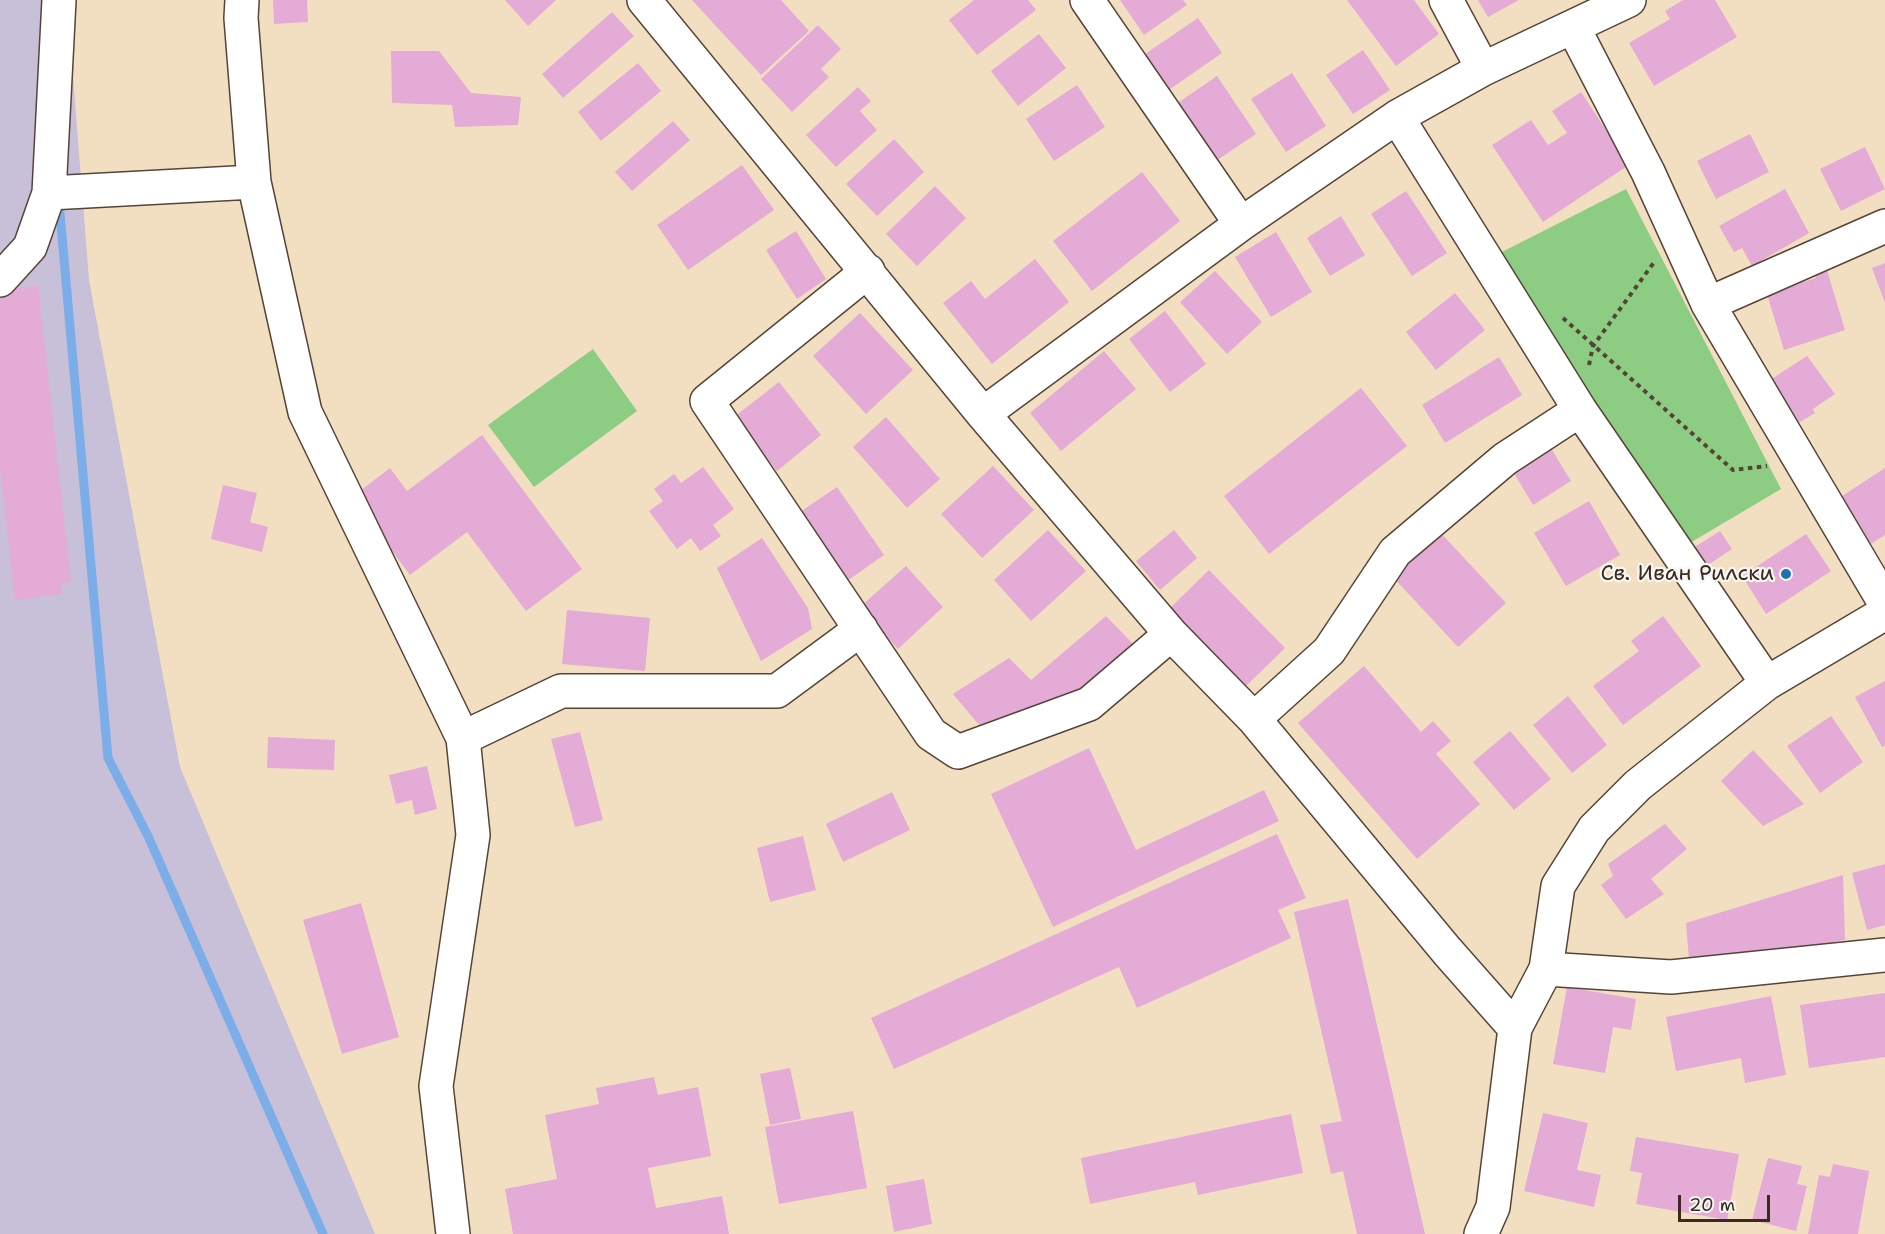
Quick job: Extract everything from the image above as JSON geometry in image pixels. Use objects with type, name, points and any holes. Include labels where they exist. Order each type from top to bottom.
[{"type":"street","points":[[0,280],[30,247],[49,193],[59,0]]},
{"type":"street","points":[[242,0],[241,18],[254,182],[305,412],[463,738],[473,836],[436,1086],[453,1234]]},
{"type":"street","points":[[644,0],[983,414],[1171,634],[1254,719],[1447,951],[1515,1028]]},
{"type":"street","points":[[1087,0],[1241,224]]},
{"type":"street","points":[[1446,0],[1484,69]]},
{"type":"street","points":[[983,414],[1241,224],[1397,117],[1484,69],[1629,0]]},
{"type":"street","points":[[1573,27],[1648,172],[1708,304],[1885,603]]},
{"type":"street","points":[[1397,117],[1580,410],[1767,683]]},
{"type":"street","points":[[49,193],[254,182]]},
{"type":"street","points":[[1708,304],[1885,226]]},
{"type":"street","points":[[868,271],[706,401],[931,734],[958,752],[1089,704],[1171,634]]},
{"type":"street","points":[[1254,719],[1329,651],[1395,552],[1505,459],[1580,410]]},
{"type":"street","points":[[1481,1234],[1493,1208],[1515,1028],[1546,969],[1558,885],[1594,829],[1638,784],[1767,683],[1885,612]]},
{"type":"street","points":[[463,738],[561,691],[777,691],[861,629]]},
{"type":"street","points":[[1546,969],[1671,977],[1885,955]]},
{"type":"path","points":[[1580,410],[1593,345],[1676,233]]},
{"type":"path","points":[[1558,314],[1733,470],[1802,462]]},
{"type":"shaded area","points":[[0,0],[67,0],[89,280],[180,767],[375,1234],[0,1234]]},
{"type":"green space","points":[[1626,189],[1781,489],[1678,550],[1500,253]]},
{"type":"green space","points":[[593,349],[637,411],[534,487],[488,425]]},
{"type":"building","points":[[273,0],[307,0],[308,22],[274,24]]},
{"type":"building","points":[[505,0],[556,0],[528,26]]},
{"type":"building","points":[[692,0],[781,0],[809,31],[761,75]]},
{"type":"building","points":[[974,0],[1028,0],[1036,10],[977,55],[949,20]]},
{"type":"building","points":[[1120,0],[1183,0],[1187,5],[1144,35]]},
{"type":"building","points":[[1347,0],[1414,0],[1439,34],[1396,66]]},
{"type":"building","points":[[1478,0],[1519,0],[1488,17]]},
{"type":"building","points":[[1683,0],[1715,0],[1737,37],[1654,86],[1629,43],[1670,19],[1665,11]]},
{"type":"building","points":[[612,12],[634,36],[563,98],[542,74]]},
{"type":"building","points":[[1198,18],[1222,53],[1166,92],[1142,56]]},
{"type":"building","points":[[818,25],[841,49],[821,69],[829,77],[792,112],[761,79]]},
{"type":"building","points":[[1039,34],[1066,68],[1018,106],[991,71]]},
{"type":"building","points":[[1363,50],[1390,90],[1353,114],[1326,75]]},
{"type":"building","points":[[391,51],[439,51],[471,93],[521,97],[518,125],[455,127],[452,105],[392,103]]},
{"type":"building","points":[[638,63],[661,91],[601,141],[578,112]]},
{"type":"building","points":[[1292,73],[1326,126],[1286,152],[1251,99]]},
{"type":"building","points":[[1217,76],[1256,134],[1207,167],[1169,109]]},
{"type":"building","points":[[1077,85],[1105,127],[1054,161],[1026,119]]},
{"type":"building","points":[[858,87],[871,101],[860,111],[877,130],[836,167],[806,135]]},
{"type":"building","points":[[1581,92],[1629,165],[1543,222],[1492,145],[1531,120],[1548,145],[1567,133],[1552,111]]},
{"type":"building","points":[[673,121],[690,140],[632,191],[615,172]]},
{"type":"building","points":[[1750,134],[1769,172],[1716,199],[1697,161]]},
{"type":"building","points":[[894,139],[924,172],[877,216],[846,184]]},
{"type":"building","points":[[1865,147],[1885,189],[1841,211],[1820,169]]},
{"type":"building","points":[[742,165],[774,210],[688,270],[657,225]]},
{"type":"building","points":[[1142,172],[1180,221],[1092,291],[1053,241]]},
{"type":"building","points":[[935,186],[966,218],[917,266],[886,234]]},
{"type":"building","points":[[1785,189],[1809,233],[1752,266],[1742,248],[1734,252],[1719,226]]},
{"type":"building","points":[[1406,191],[1447,253],[1412,276],[1371,214]]},
{"type":"building","points":[[1341,216],[1365,255],[1330,276],[1307,238]]},
{"type":"building","points":[[796,231],[826,279],[797,299],[766,250]]},
{"type":"building","points":[[1276,232],[1312,292],[1271,317],[1235,257]]},
{"type":"building","points":[[1035,259],[1069,302],[992,364],[943,303],[971,281],[985,299]]},
{"type":"building","points":[[1885,263],[1885,303],[1872,268]]},
{"type":"building","points":[[1826,267],[1845,330],[1784,350],[1767,294],[1816,278],[1814,271]]},
{"type":"building","points":[[1215,271],[1262,322],[1227,354],[1180,302]]},
{"type":"building","points":[[38,286],[71,582],[61,583],[62,594],[15,600],[0,468],[0,290]]},
{"type":"building","points":[[1455,293],[1485,330],[1436,370],[1406,332]]},
{"type":"building","points":[[1165,311],[1206,364],[1170,392],[1129,339]]},
{"type":"building","points":[[860,313],[913,370],[866,414],[813,356]]},
{"type":"building","points":[[1104,351],[1136,389],[1061,451],[1030,413]]},
{"type":"building","points":[[1807,356],[1835,394],[1813,409],[1815,413],[1795,425],[1767,382]]},
{"type":"building","points":[[1499,357],[1522,395],[1445,443],[1422,405]]},
{"type":"building","points":[[779,382],[821,435],[777,471],[734,417]]},
{"type":"building","points":[[1361,388],[1407,446],[1269,554],[1224,496]]},
{"type":"building","points":[[886,417],[940,479],[907,508],[853,447]]},
{"type":"building","points":[[482,435],[582,569],[526,611],[467,532],[410,575],[352,497],[390,468],[407,491]]},
{"type":"building","points":[[1549,445],[1571,481],[1533,505],[1511,468]]},
{"type":"building","points":[[993,466],[1034,510],[982,558],[941,514]]},
{"type":"building","points":[[703,467],[734,509],[713,525],[721,536],[700,551],[691,538],[677,549],[649,511],[663,501],[654,489],[674,474],[681,483]]},
{"type":"building","points":[[1885,468],[1885,535],[1869,545],[1839,498]]},
{"type":"building","points":[[223,485],[257,493],[250,522],[268,527],[262,552],[211,539]]},
{"type":"building","points":[[837,487],[884,555],[844,583],[797,514]]},
{"type":"building","points":[[1589,501],[1620,555],[1566,586],[1534,533]]},
{"type":"building","points":[[1048,530],[1086,571],[1031,621],[994,580]]},
{"type":"building","points":[[1174,530],[1197,558],[1160,590],[1136,561]]},
{"type":"building","points":[[1439,531],[1506,603],[1458,647],[1391,575]]},
{"type":"building","points":[[1720,531],[1732,549],[1702,569],[1690,550]]},
{"type":"building","name":"Св. Иван Рилски","points":[[1806,534],[1831,571],[1766,614],[1742,576]]},
{"type":"building","points":[[762,538],[808,608],[812,629],[761,661],[717,568]]},
{"type":"building","points":[[906,566],[943,607],[898,649],[860,607]]},
{"type":"building","points":[[1209,570],[1285,648],[1245,687],[1169,609]]},
{"type":"building","points":[[567,610],[650,618],[645,671],[562,664]]},
{"type":"building","points":[[1106,616],[1140,651],[1100,687],[985,732],[953,694],[1009,658],[1031,680]]},
{"type":"building","points":[[1663,616],[1701,666],[1623,725],[1593,686],[1639,651],[1631,641]]},
{"type":"building","points":[[1364,666],[1421,732],[1433,721],[1451,741],[1436,754],[1480,804],[1417,859],[1298,723]]},
{"type":"building","points":[[1885,681],[1885,746],[1882,747],[1855,697]]},
{"type":"building","points":[[1568,696],[1607,745],[1572,773],[1533,725]]},
{"type":"building","points":[[1831,716],[1863,762],[1820,793],[1787,746]]},
{"type":"building","points":[[1510,731],[1551,779],[1514,810],[1473,762]]},
{"type":"building","points":[[580,732],[603,820],[575,827],[551,739]]},
{"type":"building","points":[[268,737],[335,740],[334,770],[267,768]]},
{"type":"building","points":[[1089,748],[1136,850],[1264,790],[1279,821],[1053,927],[991,794]]},
{"type":"building","points":[[1753,750],[1804,804],[1763,826],[1721,781]]},
{"type":"building","points":[[427,766],[437,809],[415,815],[412,800],[396,804],[389,775]]},
{"type":"building","points":[[892,792],[910,830],[843,862],[826,824]]},
{"type":"building","points":[[1665,824],[1687,849],[1651,879],[1664,894],[1626,919],[1601,885],[1613,876],[1608,864]]},
{"type":"building","points":[[1277,834],[1306,898],[1278,910],[1291,938],[1137,1008],[1119,967],[894,1069],[871,1018]]},
{"type":"building","points":[[803,836],[816,890],[770,902],[757,848]]},
{"type":"building","points":[[1885,864],[1885,925],[1867,930],[1852,873]]},
{"type":"building","points":[[1843,875],[1845,940],[1755,955],[1689,960],[1686,923]]},
{"type":"building","points":[[1348,899],[1425,1234],[1357,1234],[1343,1171],[1331,1174],[1320,1125],[1342,1121],[1294,912]]},
{"type":"building","points":[[361,903],[399,1037],[342,1054],[303,920]]},
{"type":"building","points":[[1567,987],[1636,999],[1631,1030],[1613,1027],[1605,1073],[1553,1064]]},
{"type":"building","points":[[1885,993],[1885,1057],[1809,1068],[1800,1005]]},
{"type":"building","points":[[1771,996],[1786,1075],[1745,1083],[1741,1058],[1676,1071],[1666,1017]]},
{"type":"building","points":[[790,1068],[801,1119],[770,1125],[760,1074]]},
{"type":"building","points":[[654,1077],[658,1095],[698,1087],[711,1156],[648,1168],[656,1208],[722,1196],[729,1234],[513,1234],[505,1189],[557,1179],[545,1115],[599,1104],[596,1088]]},
{"type":"building","points":[[853,1111],[867,1188],[779,1204],[765,1127]]},
{"type":"building","points":[[1543,1113],[1588,1123],[1577,1170],[1601,1175],[1594,1207],[1524,1191]]},
{"type":"building","points":[[1291,1114],[1303,1173],[1198,1195],[1195,1182],[1090,1204],[1081,1158]]},
{"type":"building","points":[[1636,1137],[1739,1154],[1727,1220],[1636,1204],[1642,1173],[1630,1171]]},
{"type":"building","points":[[1768,1158],[1802,1166],[1797,1184],[1807,1186],[1796,1231],[1752,1220]]},
{"type":"building","points":[[1833,1164],[1869,1171],[1858,1234],[1808,1234],[1819,1175],[1830,1177]]},
{"type":"building","points":[[924,1179],[932,1224],[894,1232],[886,1186]]},
{"type":"waterway","points":[[59,202],[108,758],[148,836],[323,1234]]},
{"type":"place","name":"Св. Иван Рилски","points":[[1786,574]]}]
